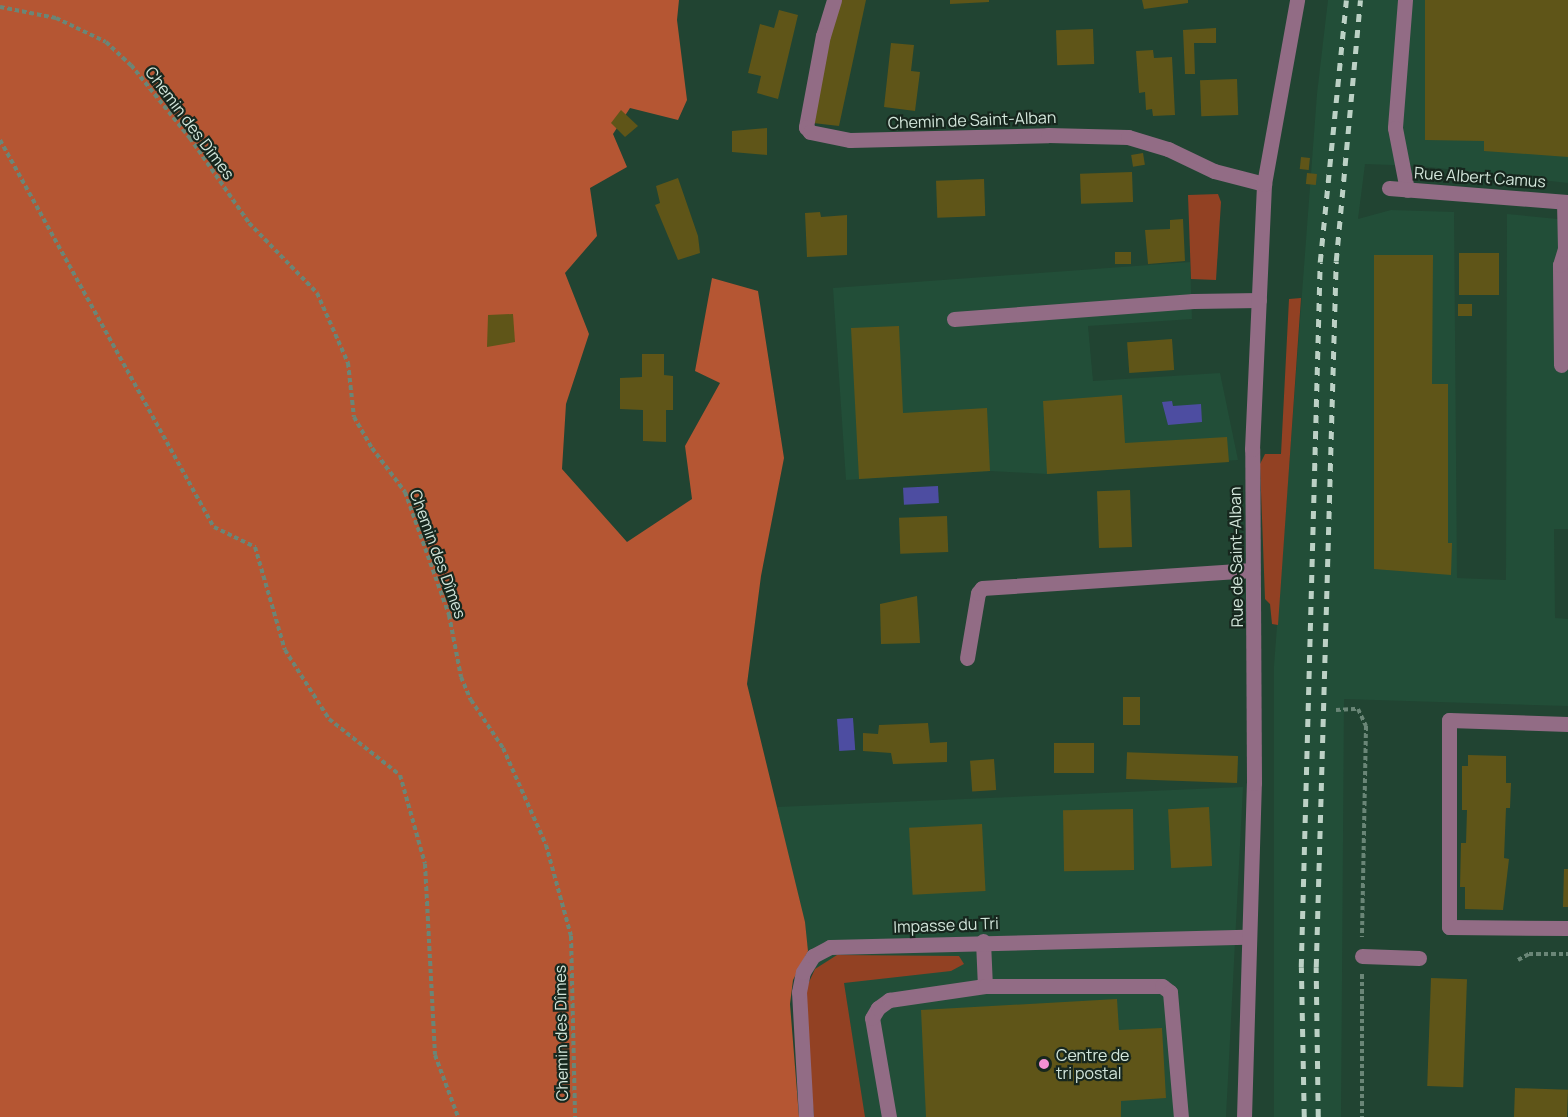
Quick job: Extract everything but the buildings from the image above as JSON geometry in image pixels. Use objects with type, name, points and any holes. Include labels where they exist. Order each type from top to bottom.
[{"type":"street","name":"Chemin de Saint-Alban","points":[[834,0],[823,35],[806,127],[810,132],[850,140],[1048,135],[1128,137],[1168,148],[1214,171],[1264,184]]},
{"type":"street","name":"Rue de Saint-Alban","points":[[1244,1117],[1246,937],[1254,783],[1252,449],[1264,184],[1297,0]]},
{"type":"street","points":[[1405,0],[1395,128],[1407,190]]},
{"type":"street","name":"Rue Albert Camus","points":[[1389,188],[1566,202]]},
{"type":"street","points":[[1561,365],[1560,265],[1567,249],[1566,202]]},
{"type":"street","points":[[954,320],[1193,301],[1259,300]]},
{"type":"street","points":[[968,658],[978,593],[982,588],[1252,570]]},
{"type":"street","points":[[1568,724],[1449,720],[1449,927],[1568,928]]},
{"type":"street","name":"Impasse du Tri","points":[[806,1117],[799,992],[803,972],[813,956],[830,948],[983,941],[1246,937]]},
{"type":"street","points":[[983,941],[985,986]]},
{"type":"street","points":[[1362,956],[1419,958]]},
{"type":"street","points":[[889,1117],[872,1018],[878,1008],[889,1000],[985,986],[1162,986],[1170,992],[1181,1117]]},
{"type":"path","name":"Chemin des Dîmes","points":[[0,7],[56,18],[106,42],[131,65],[190,138],[249,223],[317,293],[348,363],[354,417],[372,448],[405,492],[449,615],[461,677],[471,700],[503,748],[546,845],[571,936],[575,1117]]},
{"type":"path","points":[[0,140],[214,527],[255,547],[285,650],[329,719],[400,775],[425,864],[435,1055],[458,1117]]},
{"type":"path","points":[[1336,710],[1358,709],[1366,726],[1362,1117]]},
{"type":"path","points":[[1518,960],[1529,954],[1568,954]]},
{"type":"shaded area","points":[[0,0],[679,0],[677,20],[687,100],[678,120],[630,108],[613,134],[627,167],[590,188],[597,236],[565,273],[589,334],[566,404],[562,469],[627,542],[692,499],[685,446],[720,383],[695,371],[712,278],[758,291],[784,458],[761,576],[747,684],[805,922],[808,951],[793,980],[790,1004],[799,1117],[0,1117]]},
{"type":"shaded area","points":[[1328,0],[1568,0],[1568,183],[1421,166],[1365,164],[1358,219],[1391,210],[1454,212],[1457,578],[1506,580],[1507,214],[1568,220],[1568,529],[1554,529],[1555,618],[1568,619],[1568,706],[1344,699],[1341,1117],[1274,1117],[1274,666],[1317,94]]},
{"type":"shaded area","points":[[1218,194],[1221,202],[1216,280],[1191,279],[1188,195]]},
{"type":"shaded area","points":[[1190,262],[1192,319],[1088,326],[1093,381],[1220,373],[1238,460],[1047,474],[990,471],[846,480],[833,288]]},
{"type":"shaded area","points":[[1301,298],[1278,625],[1272,624],[1270,604],[1265,599],[1260,464],[1265,454],[1281,454],[1289,299]]},
{"type":"shaded area","points":[[1172,401],[1173,406],[1201,404],[1202,422],[1168,425],[1162,402]]},
{"type":"shaded area","points":[[938,486],[939,503],[904,505],[903,488]]},
{"type":"shaded area","points":[[853,718],[855,750],[839,751],[837,719]]},
{"type":"shaded area","points":[[1243,787],[1226,1117],[828,1117],[825,1026],[777,807]]},
{"type":"shaded area","points":[[837,955],[959,956],[964,964],[951,971],[844,983],[865,1117],[814,1117],[803,995],[815,969]]},
{"type":"railway","points":[[1304,1117],[1301,967],[1320,262],[1346,0]]},
{"type":"railway","points":[[1318,1117],[1316,967],[1336,261],[1360,0]]},
{"type":"place","name":"Centre de tri postal","points":[[1044,1064]]}]
